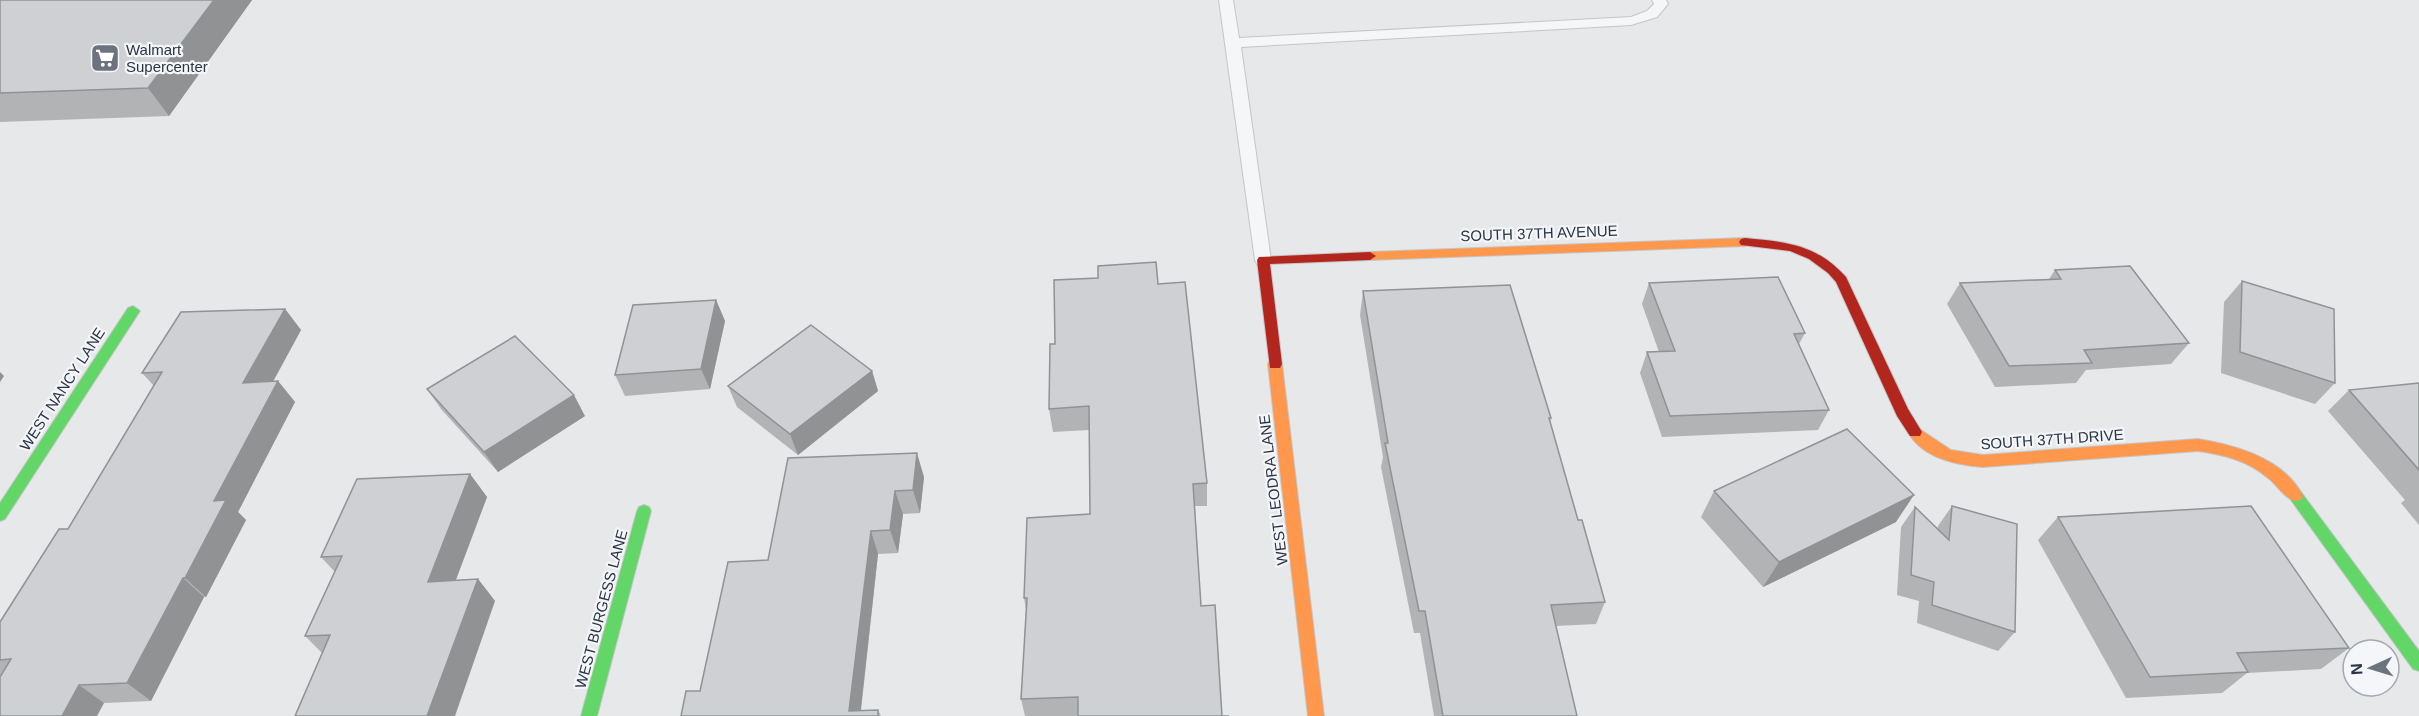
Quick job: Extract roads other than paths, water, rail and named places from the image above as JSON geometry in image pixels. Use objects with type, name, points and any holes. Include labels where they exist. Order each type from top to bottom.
[{"type":"street","name":"SOUTH 37TH AVENUE","points":[[1263,260],[1755,242],[1786,244],[1814,255]]},
{"type":"street","name":"SOUTH 37TH DRIVE","points":[[1814,255],[1829,265],[1841,280],[1902,412],[1916,433],[1935,450],[1960,460],[1983,461],[2198,445],[2228,448],[2260,460],[2279,475],[2299,499],[2419,664]]},
{"type":"street","name":"WEST LEODRA LANE","points":[[1263,260],[1316,716]]},
{"type":"street","name":"WEST NANCY LANE","points":[[0,515],[133,311]]},
{"type":"street","name":"WEST BURGESS LANE","points":[[589,716],[644,512]]},
{"type":"lane","points":[[1226,0],[1263,260]]},
{"type":"lane","points":[[1233,43],[1631,21],[1650,16],[1658,11],[1662,4],[1659,0]]},
{"type":"place","name":"Walmart Supercenter","points":[[105,58]]}]
